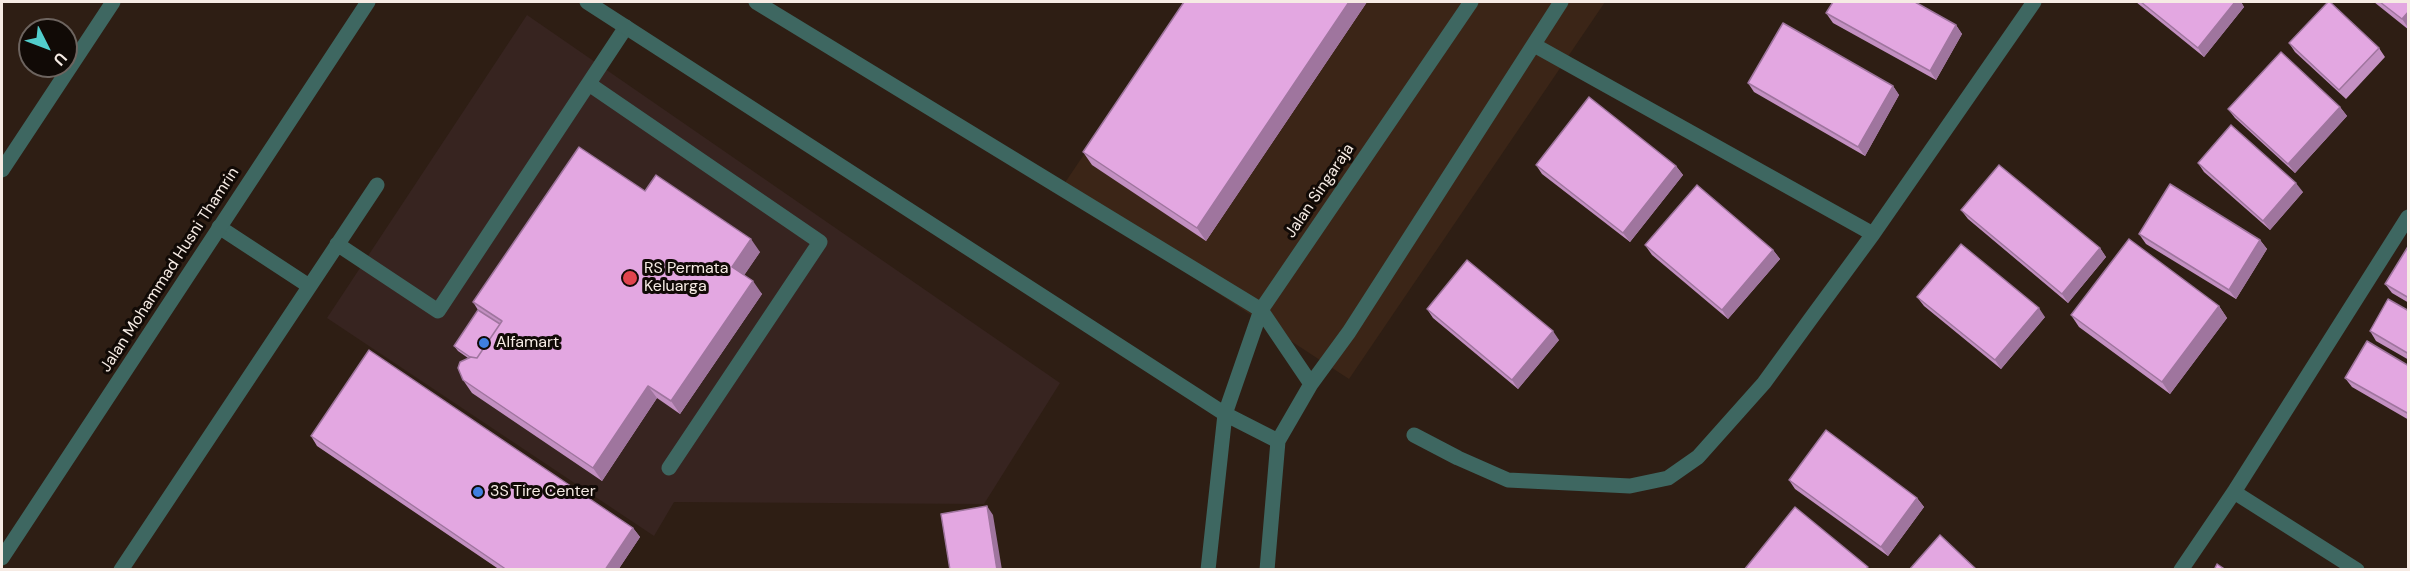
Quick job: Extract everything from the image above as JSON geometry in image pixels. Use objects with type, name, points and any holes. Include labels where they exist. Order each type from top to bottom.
[{"type":"street","points":[[2,171],[113,2]]},
{"type":"street","name":"Jalan Mohammad Husni Thamrin","points":[[2,558],[368,2]]},
{"type":"street","points":[[587,2],[1225,414],[1278,441]]},
{"type":"street","points":[[756,2],[1262,310],[1311,384]]},
{"type":"street","name":"Jalan Singaraja","points":[[1208,570],[1225,414],[1262,310],[1471,2]]},
{"type":"street","points":[[1267,570],[1278,441],[1311,384],[1348,332],[1562,2]]},
{"type":"street","points":[[1414,435],[1508,480],[1630,486],[1668,478],[1698,457],[1764,383],[1874,234],[2034,2]]},
{"type":"street","points":[[337,244],[438,311],[626,27]]},
{"type":"street","points":[[1533,45],[1874,234]]},
{"type":"street","points":[[590,84],[820,242],[669,468]]},
{"type":"street","points":[[121,570],[376,184]]},
{"type":"street","points":[[2181,570],[2234,492],[2409,217]]},
{"type":"street","points":[[219,227],[309,286]]},
{"type":"street","points":[[2234,492],[2356,570]]},
{"type":"shaded area","points":[[1187,2],[1605,2],[1349,379],[1060,190]]},
{"type":"shaded area","name":"RS Permata Keluarga","points":[[527,15],[1060,383],[984,504],[674,502],[654,536],[327,318]]},
{"type":"building","points":[[1184,2],[1349,2],[1197,228],[1083,152]]},
{"type":"building","points":[[1833,2],[1915,2],[1956,25],[1930,71],[1826,13]]},
{"type":"building","points":[[2141,2],[2235,2],[2198,48]]},
{"type":"building","points":[[2328,2],[2379,48],[2339,90],[2289,43]]},
{"type":"building","points":[[2380,2],[2409,2],[2409,11],[2402,19]]},
{"type":"building","points":[[1783,23],[1893,86],[1858,147],[1748,83]]},
{"type":"building","points":[[2281,52],[2340,107],[2288,164],[2228,109]]},
{"type":"building","points":[[1589,97],[1676,166],[1623,233],[1536,165]]},
{"type":"building","points":[[2231,125],[2296,183],[2263,221],[2198,163]]},
{"type":"building","points":[[579,147],[645,191],[656,175],[751,239],[732,267],[753,281],[671,401],[648,386],[593,468],[463,380],[458,368],[460,362],[471,357],[477,358],[502,321],[473,302]]},
{"type":"building","points":[[1999,165],[2100,248],[2062,294],[1961,210]]},
{"type":"building","points":[[2170,184],[2260,240],[2229,290],[2139,234]]},
{"type":"building","points":[[1697,185],[1773,250],[1722,310],[1645,245]]},
{"type":"building","points":[[2129,239],[2219,306],[2162,382],[2071,315]]},
{"type":"building","points":[[1961,244],[2039,308],[1995,360],[1917,297]]},
{"type":"building","points":[[2409,245],[2409,298],[2385,284]]},
{"type":"building","points":[[1467,260],[1553,331],[1512,380],[1427,309]]},
{"type":"building","points":[[2388,299],[2409,311],[2409,354],[2370,331]]},
{"type":"building","points":[[478,310],[500,324],[477,358],[470,357],[454,346]]},
{"type":"building","points":[[2367,341],[2409,366],[2409,414],[2345,378]]},
{"type":"building","name":"3S Tire Center","points":[[369,350],[633,528],[605,570],[507,570],[311,436]]},
{"type":"building","points":[[1826,430],[1917,498],[1881,547],[1789,480]]},
{"type":"building","points":[[987,506],[997,570],[950,570],[941,514]]},
{"type":"building","points":[[1795,507],[1868,567],[1865,570],[1744,570]]},
{"type":"building","points":[[1940,535],[1977,570],[1909,570]]},
{"type":"building","points":[[2217,564],[2226,570],[2214,570]]},
{"type":"place","name":"RS Permata Keluarga","points":[[630,278]]},
{"type":"place","name":"Alfamart","points":[[484,343]]},
{"type":"place","name":"3S Tire Center","points":[[478,492]]}]
